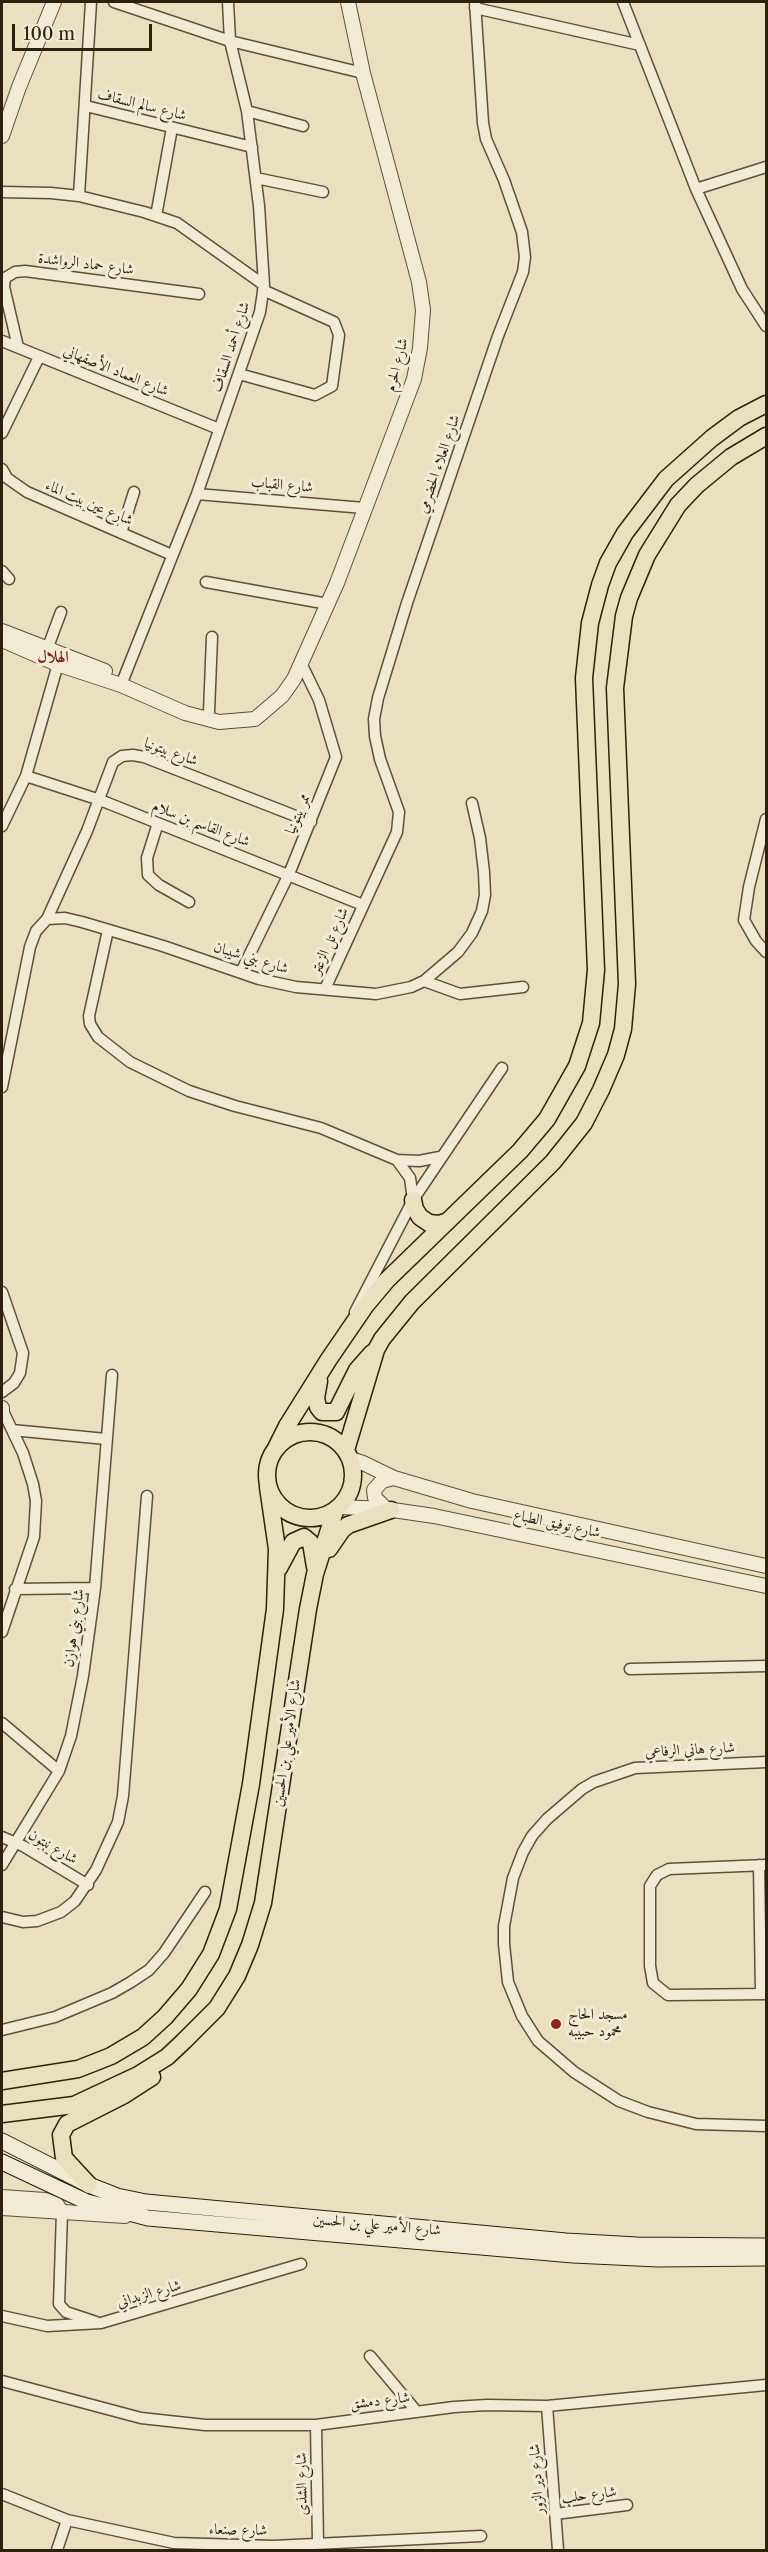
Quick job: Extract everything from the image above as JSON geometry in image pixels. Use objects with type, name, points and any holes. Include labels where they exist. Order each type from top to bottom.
[{"type":"main road","points":[[276,1448],[293,1436],[313,1432],[333,1438],[348,1454],[353,1472],[348,1497],[337,1509],[316,1518],[295,1516],[278,1504],[268,1487],[268,1466],[276,1448],[287,1426],[320,1377],[346,1332],[387,1280],[520,1151],[547,1119],[577,1066],[591,1023],[596,970],[584,678],[590,623],[608,563],[635,517],[666,478],[721,431],[739,418],[766,405]]},
{"type":"main road","points":[[320,1377],[316,1398],[318,1407],[322,1412],[336,1412],[357,1370],[376,1350],[392,1325],[412,1302],[552,1162],[584,1123],[601,1090],[616,1054],[623,1029],[626,1000],[615,688],[624,616],[647,555],[678,505],[697,485],[731,457],[766,436]]},
{"type":"main road","points":[[413,1200],[420,1217],[439,1224],[448,1221]]},
{"type":"main road","points":[[348,1454],[376,1350]]},
{"type":"main road","name":"شارع الأمير علي بن الحسين","points":[[2,2081],[78,2069],[111,2056],[144,2037],[189,1989],[211,1954],[228,1909],[251,1784],[275,1609],[278,1570],[276,1532],[268,1487]]},
{"type":"main road","name":"شارع الأمير علي بن الحسين","points":[[2,2114],[74,2105],[138,2075],[167,2057],[217,2008],[227,1994],[250,1945],[259,1914],[315,1574],[337,1509]]},
{"type":"main road","points":[[315,1574],[342,1530],[367,1516],[388,1509]]},
{"type":"main road","points":[[278,1570],[293,1542],[304,1537],[313,1547],[315,1574]]},
{"type":"main road","points":[[88,2185],[64,2158],[61,2134],[67,2124],[124,2096],[151,2078],[167,2057]]},
{"type":"main road","name":"شارع الأمير علي بن الحسين","points":[[2,2141],[88,2185],[117,2196],[146,2202],[430,2230],[637,2245],[766,2246]]},
{"type":"main road","name":"شارع الأمير علي بن الحسين","points":[[2,2162],[87,2202],[148,2218],[573,2255],[658,2259],[766,2258]]},
{"type":"street","points":[[2,116],[44,2]]},
{"type":"street","points":[[2,136],[19,87],[54,2]]},
{"type":"street","points":[[114,2],[230,41],[363,73]]},
{"type":"street","name":"شارع أحمد السقاف","points":[[123,681],[197,494],[260,312],[263,288],[256,178],[247,111],[230,41],[228,2]]},
{"type":"street","name":"شارع الحرم","points":[[123,681],[185,713],[219,722],[245,721],[263,713],[289,689],[327,604],[414,379],[420,348],[423,310],[419,282],[363,73],[348,2]]},
{"type":"street","points":[[623,2],[696,189],[742,289],[766,326]]},
{"type":"street","name":"شارع سالم السقاف","points":[[90,3],[86,106],[252,147]]},
{"type":"street","points":[[475,5],[640,45]]},
{"type":"street","name":"شارع العلاء الحضرمي","points":[[363,905],[398,832],[400,822],[399,812],[375,736],[374,719],[378,698],[407,603],[495,345],[523,272],[525,257],[522,232],[486,139],[475,29],[475,5]]},
{"type":"street","points":[[79,196],[86,106]]},
{"type":"street","points":[[247,111],[303,126]]},
{"type":"street","points":[[156,216],[172,128]]},
{"type":"street","points":[[696,189],[766,167]]},
{"type":"street","points":[[256,178],[323,192]]},
{"type":"street","points":[[2,192],[79,196],[177,223],[263,288],[334,322],[339,335],[332,386],[315,395],[239,374]]},
{"type":"street","name":"شارع حماد الرواشدة","points":[[18,347],[4,287],[5,278],[15,272],[199,294]]},
{"type":"street","name":"شارع العماد الأصفهاني","points":[[2,341],[219,429]]},
{"type":"street","points":[[3,427],[39,357]]},
{"type":"street","name":"شارع عين بيت الماء","points":[[2,469],[7,478],[27,492],[172,555]]},
{"type":"street","points":[[121,533],[134,492]]},
{"type":"street","name":"شارع القباب","points":[[197,494],[364,508]]},
{"type":"street","points":[[206,582],[327,604]]},
{"type":"street","points":[[45,653],[61,612]]},
{"type":"street","name":"شارع الحرم","points":[[2,630],[59,659],[209,712],[240,717],[263,713]]},
{"type":"street","points":[[209,712],[212,637]]},
{"type":"street","name":"شارع الحرم","points":[[2,640],[45,653]]},
{"type":"street","points":[[3,819],[26,776],[59,659]]},
{"type":"street","name":"ممر بيتونيا","points":[[241,972],[289,874],[336,757],[319,700],[301,663]]},
{"type":"street","name":"شارع بيتونيا","points":[[47,919],[100,800],[113,762],[122,756],[133,755],[310,822]]},
{"type":"street","name":"شارع القاسم بن سلام","points":[[26,776],[100,800],[363,905]]},
{"type":"street","name":"شارع بني شيبان","points":[[47,919],[65,918],[108,930],[277,984],[376,994],[411,987],[424,981],[458,952],[482,911],[485,895],[484,872],[480,838],[472,803]]},
{"type":"street","points":[[766,819],[748,887],[744,920],[756,941],[766,952]]},
{"type":"street","points":[[158,823],[147,858],[148,875],[159,885],[189,902]]},
{"type":"street","name":"شارع تل الزعتر","points":[[325,989],[363,905]]},
{"type":"street","points":[[2,1087],[30,947],[36,931],[47,919]]},
{"type":"street","points":[[108,930],[89,1016],[93,1031],[114,1050],[148,1072],[189,1091],[235,1106],[321,1128],[397,1160],[419,1161],[440,1157]]},
{"type":"street","points":[[424,981],[460,994],[523,987]]},
{"type":"street","points":[[346,1332],[374,1272],[413,1200],[502,1068]]},
{"type":"street","points":[[397,1160],[410,1178],[413,1200]]},
{"type":"street","points":[[2,1293],[23,1353],[20,1373],[14,1383],[2,1392]]},
{"type":"street","name":"شارع بني هوازن","points":[[2,1865],[59,1771],[70,1736],[83,1676],[95,1588],[112,1375]]},
{"type":"street","points":[[2,1409],[23,1453],[36,1501],[34,1537],[2,1632]]},
{"type":"street","points":[[12,1431],[106,1439]]},
{"type":"street","name":"شارع توفيق الطباع","points":[[348,1454],[394,1478],[472,1501],[766,1566]]},
{"type":"street","points":[[388,1509],[378,1502],[374,1490],[382,1481],[394,1478]]},
{"type":"street","points":[[2,1917],[23,1922],[37,1921],[61,1912],[75,1901],[88,1885],[110,1842],[123,1796],[147,1496]]},
{"type":"street","name":"شارع توفيق الطباع","points":[[337,1509],[388,1509],[434,1516],[766,1586]]},
{"type":"street","points":[[15,1589],[95,1588]]},
{"type":"street","points":[[630,1669],[766,1666]]},
{"type":"street","points":[[2,1722],[59,1771]]},
{"type":"street","name":"شارع هاني الرفاعي","points":[[766,1762],[635,1768],[594,1782],[582,1789],[532,1836],[523,1852],[513,1878],[504,1926],[504,1944],[508,1982],[522,2016],[538,2041],[573,2072],[619,2101],[648,2112],[696,2124],[766,2126]]},
{"type":"street","name":"شارع نبتون","points":[[2,1837],[15,1842],[88,1885]]},
{"type":"street","points":[[763,1865],[764,1994],[668,1995],[653,1983],[650,1966],[650,1886],[657,1875],[669,1869],[763,1865]]},
{"type":"street","points":[[2,2030],[55,2017],[112,1993],[149,1970],[164,1953],[205,1892]]},
{"type":"street","name":"شارع الأمير علي بن الحسين","points":[[2,2197],[45,2200],[57,2205],[62,2212]]},
{"type":"street","name":"شارع الأمير علي بن الحسين","points":[[2,2208],[148,2218]]},
{"type":"street","points":[[62,2212],[59,2304],[66,2312],[101,2323]]},
{"type":"street","name":"شارع الزبداني","points":[[2,2316],[47,2326],[101,2323],[301,2264]]},
{"type":"street","points":[[370,2356],[417,2412]]},
{"type":"street","name":"شارع دمشق","points":[[2,2380],[141,2418],[169,2423],[205,2425],[316,2425],[487,2405],[547,2406],[766,2385]]},
{"type":"street","name":"شارع دير الزور","points":[[547,2406],[558,2550]]},
{"type":"street","name":"شارع الشذى","points":[[316,2425],[318,2542]]},
{"type":"street","name":"شارع صنعاء","points":[[2,2494],[67,2520],[174,2543],[243,2546],[481,2536]]},
{"type":"street","name":"شارع حلب","points":[[555,2514],[627,2505]]},
{"type":"street","points":[[57,2550],[67,2520]]},
{"type":"place","name":"مسجد الحاج محمود حبيبه","points":[[556,2024]]},
{"type":"district","name":"الهلال","points":[[53,657]]}]
